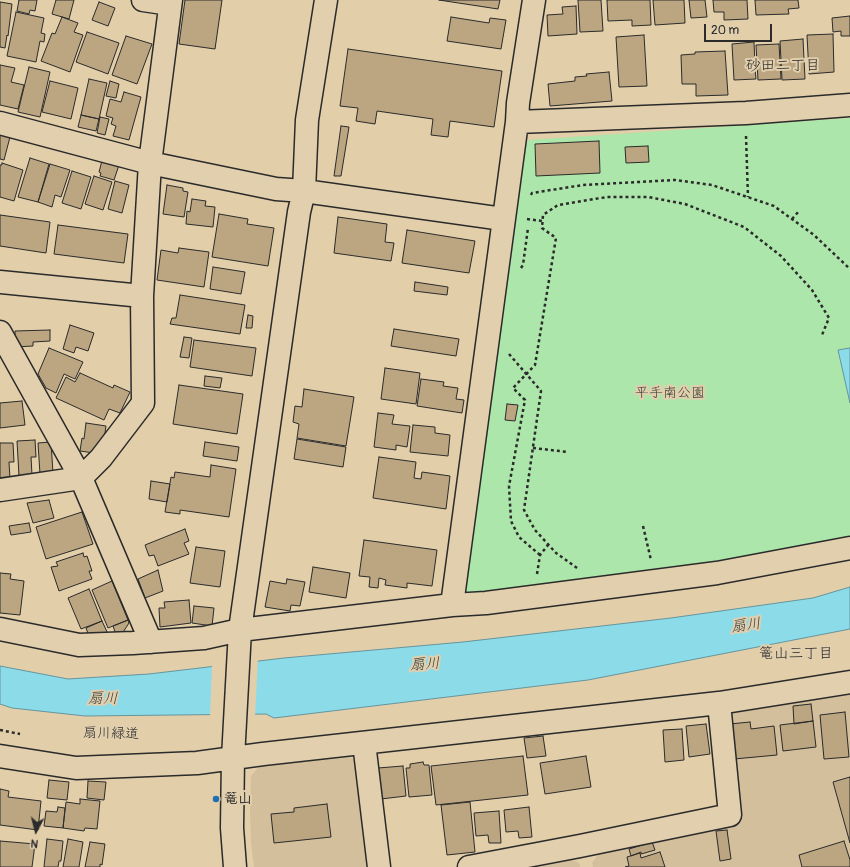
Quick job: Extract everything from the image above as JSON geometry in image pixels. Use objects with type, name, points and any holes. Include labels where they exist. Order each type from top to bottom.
[{"type":"street","points":[[0,490],[81,478],[101,458],[143,403],[142,296],[150,163],[171,2],[143,0]]},
{"type":"street","points":[[235,867],[232,828],[233,758],[240,630],[299,212],[304,191],[307,120],[326,0]]},
{"type":"street","points":[[452,605],[517,122],[518,103],[534,0]]},
{"type":"street","points":[[517,122],[746,113],[850,105]]},
{"type":"street","points":[[0,123],[150,163],[276,189],[304,191],[503,219]]},
{"type":"street","points":[[0,282],[142,296]]},
{"type":"street","points":[[0,332],[81,478],[151,642]]},
{"type":"street","points":[[0,629],[78,645],[204,638],[240,630],[452,605],[486,603],[717,574],[850,548]]},
{"type":"street","points":[[0,756],[76,768],[197,763],[719,703],[850,682]]},
{"type":"street","points":[[469,867],[730,815],[719,703]]},
{"type":"street","points":[[364,743],[379,867]]},
{"type":"path","points":[[746,113],[748,197]]},
{"type":"path","points":[[531,200],[532,193],[583,185],[675,180],[712,185],[774,206],[814,234],[850,269]]},
{"type":"path","points":[[548,544],[540,555],[519,537],[511,521],[509,486],[524,400],[513,388],[535,365],[556,238],[542,228],[543,215],[558,206],[607,197],[648,197],[685,204],[744,227],[781,256],[812,290],[829,318],[822,335]]},
{"type":"path","points":[[792,219],[799,211]]},
{"type":"path","points":[[520,271],[523,265],[529,213]]},
{"type":"path","points":[[507,352],[541,391],[524,510],[536,530],[556,553],[576,568],[583,569]]},
{"type":"path","points":[[533,448],[568,452]]},
{"type":"path","points":[[643,526],[652,562]]},
{"type":"path","points":[[0,730],[27,736]]},
{"type":"shaded area","points":[[850,691],[850,867],[593,867],[592,863],[604,846],[736,820],[731,712]]},
{"type":"shaded area","points":[[350,757],[360,764],[373,867],[254,867],[250,812],[251,776],[261,764]]},
{"type":"shaded area","points":[[563,855],[579,863],[580,867],[505,867]]},
{"type":"green space","name":"平手南公園","points":[[850,118],[850,545],[660,577],[466,594],[461,588],[523,147],[529,140]]},
{"type":"water","points":[[850,348],[850,403],[838,350]]},
{"type":"water","name":"扇川","points":[[850,587],[850,629],[588,680],[274,718],[266,714],[85,716],[12,708],[0,704],[0,666],[68,679],[149,674],[284,658],[463,642],[671,618],[813,598]]},
{"type":"pier","points":[[258,659],[255,717],[210,717],[212,665]]},
{"type":"building","points":[[19,0],[37,0],[35,11],[30,10],[29,14],[17,11]]},
{"type":"building","points":[[56,0],[74,0],[69,19],[52,14]]},
{"type":"building","points":[[185,0],[222,0],[215,49],[179,44]]},
{"type":"building","points":[[439,0],[500,0],[498,9]]},
{"type":"building","points":[[578,0],[601,0],[603,31],[580,32]]},
{"type":"building","points":[[607,0],[650,0],[651,25],[632,26],[632,20],[608,21]]},
{"type":"building","points":[[653,0],[684,0],[685,23],[655,25]]},
{"type":"building","points":[[689,0],[705,0],[707,17],[691,18]]},
{"type":"building","points":[[713,0],[747,0],[748,19],[724,20],[724,12],[714,12]]},
{"type":"building","points":[[755,0],[798,0],[799,8],[788,9],[789,14],[756,15]]},
{"type":"building","points":[[0,2],[12,4],[5,48],[0,47]]},
{"type":"building","points":[[99,2],[115,8],[108,26],[92,20]]},
{"type":"building","points":[[576,6],[577,34],[548,36],[547,15],[563,14],[562,7]]},
{"type":"building","points":[[16,12],[44,18],[41,33],[45,34],[44,42],[40,41],[36,62],[7,56]]},
{"type":"building","points":[[850,16],[850,36],[841,36],[841,31],[833,32],[832,18]]},
{"type":"building","points":[[62,17],[78,23],[74,32],[83,35],[70,72],[41,61],[52,33],[55,34]]},
{"type":"building","points":[[451,17],[489,23],[490,18],[506,20],[501,49],[447,41]]},
{"type":"building","points":[[87,32],[119,43],[108,74],[76,62]]},
{"type":"building","points":[[833,34],[834,72],[809,74],[807,35]]},
{"type":"building","points":[[644,35],[647,86],[619,87],[616,37]]},
{"type":"building","points":[[126,36],[152,44],[137,84],[112,75]]},
{"type":"building","points":[[803,39],[805,79],[782,80],[780,41]]},
{"type":"building","points":[[754,42],[755,64],[747,64],[747,70],[755,69],[756,79],[734,80],[732,44]]},
{"type":"building","points":[[779,44],[781,79],[758,80],[756,45]]},
{"type":"building","points":[[348,49],[502,71],[494,127],[450,121],[448,137],[431,135],[433,119],[377,111],[375,124],[356,121],[358,108],[340,106]]},
{"type":"building","points":[[725,51],[728,95],[696,96],[696,84],[682,84],[681,55],[695,54],[695,52]]},
{"type":"building","points":[[0,65],[15,68],[11,82],[24,85],[18,109],[0,105]]},
{"type":"building","points":[[29,67],[50,72],[40,117],[18,112]]},
{"type":"building","points":[[609,72],[612,101],[550,106],[548,84],[575,81],[575,77],[587,76],[586,74]]},
{"type":"building","points":[[89,79],[107,83],[99,119],[81,115]]},
{"type":"building","points":[[50,81],[78,88],[71,119],[42,112]]},
{"type":"building","points":[[110,81],[119,84],[116,98],[106,96]]},
{"type":"building","points":[[124,92],[141,97],[129,140],[113,136],[116,126],[111,124],[113,118],[106,116],[110,99],[121,102]]},
{"type":"building","points":[[81,115],[99,119],[96,131],[78,127]]},
{"type":"building","points":[[100,117],[109,119],[105,135],[97,133]]},
{"type":"building","points":[[341,126],[349,127],[341,176],[334,176]]},
{"type":"building","points":[[0,135],[10,137],[4,160],[0,159]]},
{"type":"building","points":[[599,141],[600,173],[536,176],[535,144]]},
{"type":"building","points":[[648,146],[649,162],[626,163],[625,147]]},
{"type":"building","points":[[103,157],[120,162],[114,180],[100,176],[101,173],[99,172]]},
{"type":"building","points":[[30,158],[49,164],[38,202],[18,197]]},
{"type":"building","points":[[2,163],[23,170],[14,201],[0,197],[0,165],[2,165]]},
{"type":"building","points":[[50,164],[70,170],[61,197],[55,195],[52,207],[38,202]]},
{"type":"building","points":[[72,171],[91,177],[81,209],[62,203]]},
{"type":"building","points":[[94,176],[112,182],[103,210],[85,204]]},
{"type":"building","points":[[115,181],[129,185],[122,213],[108,209]]},
{"type":"building","points":[[167,185],[183,188],[183,191],[188,192],[184,217],[163,214]]},
{"type":"building","points":[[192,199],[206,201],[205,206],[215,207],[213,227],[186,224],[187,211],[190,212]]},
{"type":"building","points":[[219,214],[248,219],[247,224],[274,228],[268,266],[212,257]]},
{"type":"building","points":[[0,215],[50,222],[46,253],[0,246]]},
{"type":"building","points":[[338,217],[387,224],[385,242],[394,243],[391,261],[334,253]]},
{"type":"building","points":[[58,225],[128,234],[124,263],[54,254]]},
{"type":"building","points":[[407,230],[475,241],[469,273],[402,263]]},
{"type":"building","points":[[179,248],[209,252],[204,287],[157,280],[161,250],[178,253]]},
{"type":"building","points":[[213,267],[245,272],[241,294],[210,289]]},
{"type":"building","points":[[415,282],[448,287],[447,295],[414,291]]},
{"type":"building","points":[[180,295],[245,305],[240,334],[170,324],[172,318],[176,318]]},
{"type":"building","points":[[248,315],[253,316],[252,328],[246,328]]},
{"type":"building","points":[[70,325],[94,333],[88,351],[76,347],[74,353],[63,349]]},
{"type":"building","points":[[394,329],[459,339],[456,356],[391,346]]},
{"type":"building","points":[[50,330],[50,341],[33,342],[33,346],[15,347],[15,331]]},
{"type":"building","points":[[184,337],[192,338],[189,358],[180,357]]},
{"type":"building","points":[[194,340],[256,348],[252,376],[190,367]]},
{"type":"building","points":[[49,348],[83,362],[75,379],[64,374],[56,393],[46,388],[38,374]]},
{"type":"building","points":[[385,368],[420,373],[416,404],[381,399]]},
{"type":"building","points":[[80,373],[113,388],[114,385],[130,392],[120,413],[109,409],[104,420],[56,398],[66,377],[75,382]]},
{"type":"building","points":[[205,376],[222,378],[220,388],[204,386]]},
{"type":"building","points":[[421,379],[444,382],[443,386],[458,388],[456,399],[464,400],[462,413],[417,406]]},
{"type":"building","points":[[179,385],[243,394],[237,434],[173,424]]},
{"type":"building","points":[[304,389],[354,397],[346,446],[297,438],[299,424],[293,422],[295,406],[302,407]]},
{"type":"building","points":[[22,401],[25,425],[0,428],[0,403]]},
{"type":"building","points":[[507,404],[518,405],[515,421],[505,420]]},
{"type":"building","points":[[378,413],[394,415],[392,424],[410,426],[407,447],[396,445],[396,450],[374,447]]},
{"type":"building","points":[[86,423],[106,426],[104,440],[94,453],[80,451],[82,438],[84,439]]},
{"type":"building","points":[[413,425],[435,427],[435,433],[450,435],[448,456],[410,452]]},
{"type":"building","points":[[297,439],[346,447],[343,467],[294,459]]},
{"type":"building","points":[[35,440],[36,457],[31,457],[32,475],[19,476],[17,441]]},
{"type":"building","points":[[51,442],[53,473],[40,474],[38,443]]},
{"type":"building","points":[[205,442],[239,447],[237,461],[203,456]]},
{"type":"building","points":[[0,443],[13,443],[14,462],[9,462],[10,479],[0,479]]},
{"type":"building","points":[[379,457],[416,462],[414,478],[421,479],[422,472],[450,476],[446,509],[373,498]]},
{"type":"building","points":[[211,465],[236,469],[229,517],[180,510],[180,514],[165,512],[171,477],[174,478],[175,472],[210,477]]},
{"type":"building","points":[[151,481],[170,484],[167,502],[149,499]]},
{"type":"building","points":[[49,500],[54,518],[33,523],[27,503]]},
{"type":"building","points":[[82,512],[93,544],[46,559],[36,527]]},
{"type":"building","points":[[29,523],[31,532],[11,535],[9,526]]},
{"type":"building","points":[[185,529],[189,541],[184,543],[189,554],[158,566],[154,555],[149,556],[145,545]]},
{"type":"building","points":[[364,540],[437,550],[432,586],[407,583],[407,588],[385,585],[386,580],[379,578],[378,588],[369,587],[370,577],[359,576]]},
{"type":"building","points":[[196,547],[225,551],[220,587],[190,583]]},
{"type":"building","points":[[83,553],[84,557],[87,556],[92,571],[89,571],[92,579],[59,591],[51,567],[58,566],[56,562]]},
{"type":"building","points":[[313,567],[350,573],[346,598],[309,592]]},
{"type":"building","points":[[158,570],[163,591],[145,598],[138,579]]},
{"type":"building","points":[[0,573],[11,574],[10,579],[24,581],[20,615],[0,613]]},
{"type":"building","points":[[287,579],[305,582],[300,606],[291,605],[290,611],[265,607],[270,581],[286,584]]},
{"type":"building","points":[[112,581],[128,620],[108,628],[92,590]]},
{"type":"building","points":[[89,589],[102,621],[81,629],[68,598]]},
{"type":"building","points":[[189,600],[191,623],[160,627],[159,608],[165,608],[164,602]]},
{"type":"building","points":[[194,606],[214,608],[212,626],[192,623]]},
{"type":"building","points":[[128,620],[129,623],[118,640],[113,626]]},
{"type":"building","points":[[102,621],[109,636],[89,636],[86,628]]},
{"type":"building","points":[[811,704],[813,721],[794,724],[793,706]]},
{"type":"building","points":[[845,712],[849,757],[824,759],[820,715]]},
{"type":"building","points":[[813,721],[816,747],[783,751],[780,725]]},
{"type":"building","points":[[750,722],[751,729],[774,726],[777,755],[734,759],[730,724]]},
{"type":"building","points":[[706,724],[710,754],[689,757],[686,726]]},
{"type":"building","points":[[682,729],[684,760],[665,762],[663,730]]},
{"type":"building","points":[[543,736],[546,756],[527,758],[524,738]]},
{"type":"building","points":[[523,756],[528,795],[436,805],[431,766]]},
{"type":"building","points":[[586,756],[591,787],[545,794],[540,763]]},
{"type":"building","points":[[423,762],[424,765],[429,765],[432,795],[409,797],[406,768],[410,768],[410,764]]},
{"type":"building","points":[[403,766],[406,796],[381,799],[378,768]]},
{"type":"building","points":[[850,777],[850,843],[833,782]]},
{"type":"building","points":[[49,780],[69,782],[67,800],[47,798]]},
{"type":"building","points":[[88,781],[106,782],[104,800],[87,798]]},
{"type":"building","points":[[0,789],[9,791],[8,797],[41,801],[38,830],[0,825]]},
{"type":"building","points":[[80,799],[100,801],[97,829],[85,828],[84,831],[63,828],[66,802],[80,804]]},
{"type":"building","points":[[470,802],[475,852],[447,855],[441,805]]},
{"type":"building","points":[[327,804],[331,837],[274,843],[271,814],[294,812],[294,808]]},
{"type":"building","points":[[58,807],[65,808],[63,828],[44,826],[46,811],[57,812]]},
{"type":"building","points":[[529,807],[532,837],[519,838],[518,831],[506,832],[504,810]]},
{"type":"building","points":[[499,811],[501,843],[489,843],[488,835],[476,836],[474,813]]},
{"type":"building","points":[[727,830],[731,859],[720,861],[716,831]]},
{"type":"building","points":[[47,839],[63,841],[61,861],[59,861],[58,867],[44,867]]},
{"type":"building","points":[[68,839],[83,842],[79,867],[63,867]]},
{"type":"building","points":[[0,841],[35,844],[32,867],[0,867]]},
{"type":"building","points":[[844,841],[850,860],[850,867],[802,867],[799,855]]},
{"type":"building","points":[[90,842],[105,844],[102,865],[100,864],[100,867],[85,867]]},
{"type":"building","points":[[652,842],[655,850],[641,854],[641,852],[631,856],[629,849]]},
{"type":"building","points":[[660,852],[665,867],[625,867],[629,866],[627,857],[640,853],[641,858]]},
{"type":"place","name":"篭山","points":[[216,799]]},
{"type":"district","name":"砂田二丁目","points":[[783,66]]},
{"type":"district","name":"篭山三丁目","points":[[796,654]]}]
